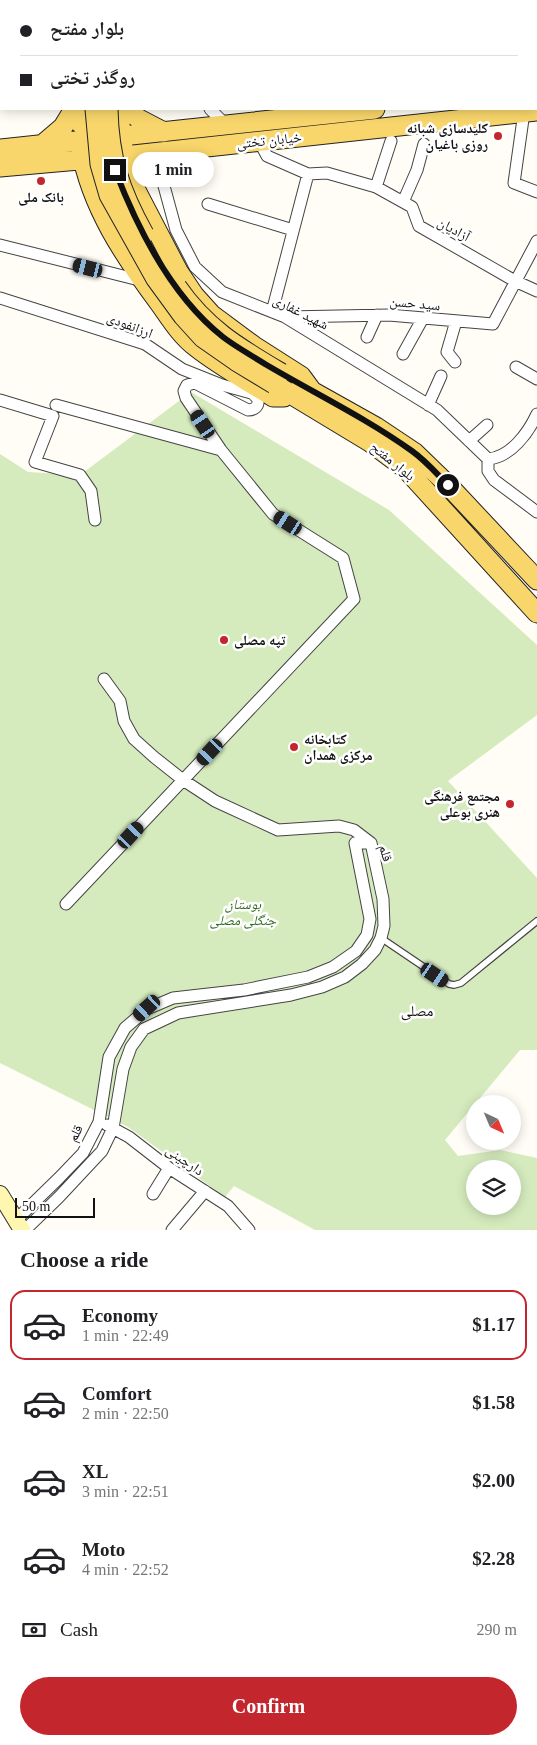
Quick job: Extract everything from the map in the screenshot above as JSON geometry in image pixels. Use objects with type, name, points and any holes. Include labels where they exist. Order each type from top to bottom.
[{"type":"main road","points":[[73,110],[42,155],[73,175],[97,203]]},
{"type":"main road","points":[[79,110],[80,123],[95,132],[110,129],[119,116]]},
{"type":"main road","points":[[95,110],[100,164],[109,196],[156,279],[183,316],[203,338],[276,385]]},
{"type":"main road","name":"خیابان تختی","points":[[0,167],[42,155],[80,141],[119,116],[164,132],[356,110]]},
{"type":"main road","name":"خیابان تختی","points":[[0,150],[83,160],[530,112]]},
{"type":"main road","points":[[119,116],[139,119],[164,132]]},
{"type":"main road","points":[[119,116],[128,175],[178,271],[194,295],[212,315],[254,346],[301,376],[312,391]]},
{"type":"main road","points":[[119,116],[115,170],[135,218],[164,268],[182,295],[222,336],[276,385]]},
{"type":"main road","points":[[80,141],[89,184],[115,238],[175,325],[195,347],[276,385]]},
{"type":"main road","points":[[148,213],[138,184],[136,171],[138,163],[144,157],[153,153]]},
{"type":"main road","points":[[89,184],[96,173],[108,167],[118,168],[128,175]]},
{"type":"main road","name":"بلوار مفتح","points":[[276,385],[312,391],[376,427],[415,453],[448,485],[537,580]]},
{"type":"main road","name":"بلوار مفتح","points":[[276,385],[370,442],[405,468],[537,613]]},
{"type":"main road","points":[[0,1194],[21,1227]]},
{"type":"street","points":[[211,110],[226,125]]},
{"type":"street","points":[[530,112],[514,183],[537,192]]},
{"type":"street","points":[[259,141],[267,156],[308,174],[272,312]]},
{"type":"street","points":[[376,187],[391,141]]},
{"type":"street","points":[[403,202],[417,170],[424,144]]},
{"type":"street","name":"شهید غفاری","points":[[153,153],[176,230],[196,267],[222,292],[285,317],[428,405],[449,421],[488,459]]},
{"type":"street","name":"آزادیان","points":[[308,174],[327,173],[376,187],[412,207],[419,226],[515,281],[537,291]]},
{"type":"street","points":[[208,204],[293,230]]},
{"type":"street","points":[[515,281],[537,241]]},
{"type":"street","points":[[0,245],[143,281]]},
{"type":"street","name":"سید حسن","points":[[285,317],[378,315],[493,324],[515,281]]},
{"type":"street","name":"ارزانفودی","points":[[0,298],[145,344],[182,369],[222,385],[253,394],[276,385]]},
{"type":"street","points":[[367,337],[378,315]]},
{"type":"street","points":[[403,354],[422,318]]},
{"type":"street","points":[[455,362],[447,352],[456,321]]},
{"type":"street","points":[[516,367],[537,379]]},
{"type":"street","points":[[428,405],[441,376]]},
{"type":"street","points":[[66,904],[354,599],[344,558],[274,514],[221,450],[186,398],[184,391],[190,384],[195,383],[248,410],[255,409],[258,403],[258,399],[253,394]]},
{"type":"street","points":[[0,400],[54,410],[221,450]]},
{"type":"street","points":[[54,410],[35,462],[80,475],[91,491],[95,520]]},
{"type":"street","points":[[537,414],[530,430],[522,439],[497,458],[488,459],[488,471],[494,480],[537,512]]},
{"type":"street","points":[[469,441],[487,425]]},
{"type":"street","points":[[104,679],[120,701],[124,720],[134,739],[183,780],[215,801],[278,830],[339,826],[354,830],[371,843]]},
{"type":"street","name":"قلم","points":[[355,843],[371,843],[383,899],[384,926],[375,950],[362,964],[344,977],[322,987],[283,996],[178,1012],[144,1029],[131,1047],[123,1069],[113,1128],[102,1152],[59,1197],[21,1227],[59,1178],[83,1153],[98,1122],[109,1057],[125,1028],[147,1008],[173,998],[244,990],[308,977],[333,967],[356,951],[367,935],[370,919],[355,843]]},
{"type":"street","name":"دارچینی","points":[[98,1122],[129,1137],[169,1168],[228,1206],[249,1230]]},
{"type":"street","points":[[153,1194],[169,1168]]},
{"type":"street","points":[[172,1230],[205,1191]]},
{"type":"lane","points":[[381,938],[449,984],[454,985],[461,983],[537,921]]},
{"type":"green space","name":"بوستان جنگلی مصلی","points":[[191,392],[389,510],[537,645],[537,715],[448,781],[537,878],[537,1050],[520,1050],[482,1095],[466,1095],[466,1115],[445,1140],[458,1156],[500,1150],[537,1158],[537,1230],[315,1230],[234,1186],[225,1197],[128,1127],[0,1063],[0,454],[28,472],[80,475]]},
{"type":"place","name":"کلیدسازی شبانه روزی باغیان","points":[[498,136]]},
{"type":"place","name":"بانک ملی","points":[[41,181]]},
{"type":"place","name":"تپه مصلی","points":[[224,640]]},
{"type":"place","name":"کتابخانه مرکزی همدان","points":[[294,747]]},
{"type":"place","name":"مجتمع فرهنگی هنری بوعلی","points":[[510,804]]},
{"type":"district","name":"مصلی","points":[[417,1011]]},
{"type":"route","points":[[115,170],[135,218],[164,268],[182,295],[209,324],[233,344],[376,427],[415,453],[448,485]]}]
